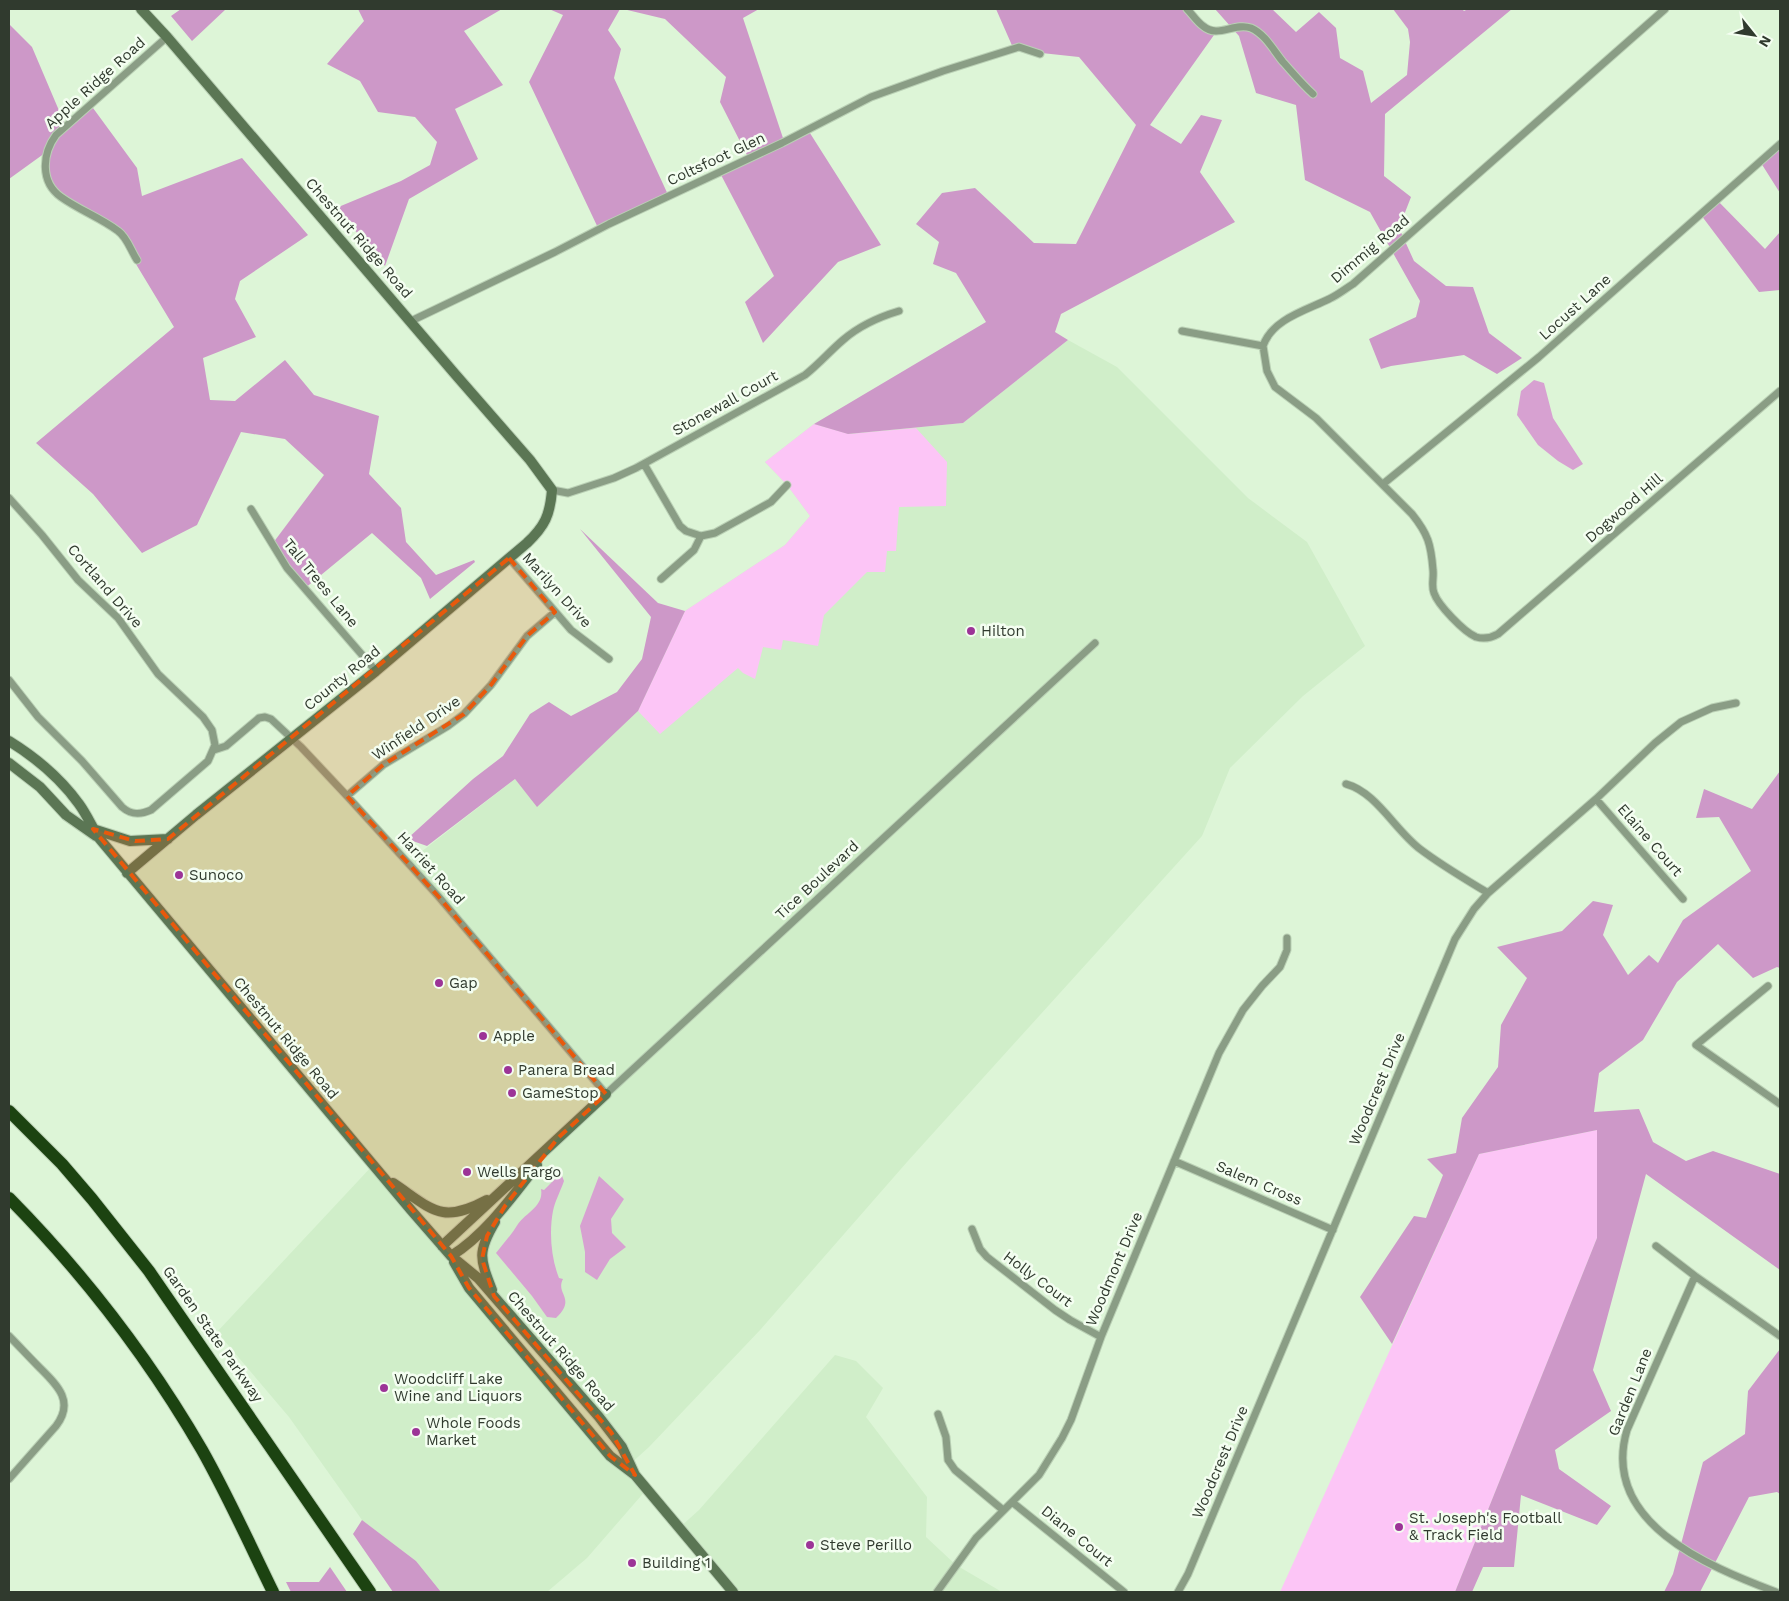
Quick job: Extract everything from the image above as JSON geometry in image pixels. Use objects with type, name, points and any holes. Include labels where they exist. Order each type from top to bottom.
[{"type":"highway","name":"Garden State Parkway","points":[[9,1111],[62,1164],[149,1271],[370,1592]]},
{"type":"highway","points":[[9,1198],[84,1278],[129,1336],[156,1375],[203,1452],[273,1592]]},
{"type":"main road","name":"Chestnut Ridge Road","points":[[141,9],[530,460],[552,490]]},
{"type":"main road","name":"County Road","points":[[128,872],[376,671],[509,558],[542,527],[550,510],[552,490]]},
{"type":"main road","name":"Chestnut Ridge Road","points":[[9,740],[60,782],[79,804],[99,838],[442,1246],[478,1278],[611,1432],[622,1447],[635,1475]]},
{"type":"main road","name":"Chestnut Ridge Road","points":[[9,762],[40,787],[66,814],[99,838]]},
{"type":"main road","points":[[93,829],[130,840],[168,839]]},
{"type":"main road","name":"Tice Boulevard","points":[[442,1246],[606,1094]]},
{"type":"main road","name":"Tice Boulevard","points":[[451,1256],[472,1240],[505,1206],[558,1138]]},
{"type":"main road","points":[[383,1176],[431,1208],[446,1213],[468,1210],[499,1194]]},
{"type":"main road","points":[[494,1296],[483,1264],[482,1251],[505,1206]]},
{"type":"main road","name":"Chestnut Ridge Road","points":[[451,1256],[468,1288],[610,1456],[635,1475],[733,1592]]},
{"type":"street","points":[[1187,9],[1203,26],[1216,32],[1237,26],[1252,28],[1265,38],[1313,94]]},
{"type":"street","name":"Dimmig Road","points":[[1263,346],[1271,332],[1291,316],[1331,298],[1352,284],[1665,9]]},
{"type":"street","name":"Apple Ridge Road","points":[[137,260],[120,232],[58,195],[49,181],[45,161],[47,150],[56,135],[167,37]]},
{"type":"street","name":"Coltsfoot Glen","points":[[411,321],[609,224],[782,143],[871,97],[943,71],[1019,47],[1040,54]]},
{"type":"street","name":"Locust Lane","points":[[1383,484],[1539,357],[1780,144]]},
{"type":"street","name":"Stonewall Court","points":[[552,490],[568,493],[591,487],[644,464],[805,374],[822,361],[844,339],[873,320],[899,311]]},
{"type":"street","points":[[1182,331],[1263,346],[1267,371],[1276,387],[1316,418],[1383,484]]},
{"type":"street","name":"Dogwood Hill","points":[[1383,484],[1412,514],[1425,531],[1431,550],[1432,587],[1438,601],[1469,633],[1482,638],[1498,634],[1780,390]]},
{"type":"street","points":[[644,464],[680,526],[686,532],[701,536],[715,533],[771,502],[787,485]]},
{"type":"street","name":"Cortland Drive","points":[[9,498],[46,539],[78,580],[118,618],[165,683],[207,721],[214,734],[214,750]]},
{"type":"street","name":"Tall Trees Lane","points":[[251,509],[287,568],[376,671]]},
{"type":"street","points":[[660,579],[694,550],[701,536]]},
{"type":"street","name":"Marilyn Drive","points":[[509,558],[578,636],[608,659]]},
{"type":"street","name":"Winfield Drive","points":[[348,796],[383,765],[464,714],[491,685],[527,636],[555,612]]},
{"type":"street","name":"Tice Boulevard","points":[[606,1094],[1096,644]]},
{"type":"street","points":[[9,680],[41,721],[82,761],[122,807],[129,812],[140,814],[151,810],[204,764],[214,750]]},
{"type":"street","name":"Woodcrest Drive","points":[[1178,1592],[1217,1506],[1455,939],[1474,909],[1488,893],[1596,799],[1655,742],[1681,722],[1712,708],[1736,703]]},
{"type":"street","name":"Harriet Road","points":[[214,750],[226,746],[263,717],[271,719],[348,796],[438,896],[606,1094]]},
{"type":"street","points":[[1346,784],[1360,789],[1368,795],[1408,840],[1420,850],[1488,893]]},
{"type":"street","name":"Elaine Court","points":[[1596,799],[1683,899]]},
{"type":"street","name":"Woodmont Drive","points":[[937,1592],[976,1538],[1039,1475],[1062,1438],[1071,1420],[1101,1337],[1219,1053],[1230,1031],[1262,986],[1280,967],[1287,950],[1288,938]]},
{"type":"street","points":[[1768,986],[1696,1045],[1780,1104]]},
{"type":"street","name":"Salem Cross","points":[[1174,1161],[1333,1230]]},
{"type":"street","name":"Holly Court","points":[[972,1229],[980,1249],[987,1257],[1055,1310],[1101,1337]]},
{"type":"street","points":[[1656,1246],[1780,1336]]},
{"type":"street","name":"Garden Lane","points":[[1695,1276],[1627,1430],[1621,1456],[1625,1484],[1633,1502],[1645,1517],[1679,1545],[1734,1576],[1776,1592]]},
{"type":"street","points":[[9,1336],[54,1383],[62,1395],[64,1407],[61,1419],[56,1426],[9,1478]]},
{"type":"street","points":[[938,1414],[946,1437],[948,1460],[955,1470],[1003,1510]]},
{"type":"street","name":"Diane Court","points":[[1012,1502],[1124,1592]]},
{"type":"highlighted area","points":[[509,558],[555,612],[527,636],[491,685],[464,714],[383,765],[347,796],[438,896],[606,1094],[558,1138],[505,1206],[487,1236],[482,1259],[494,1296],[611,1432],[635,1475],[610,1456],[469,1288],[451,1256],[93,829],[135,841],[168,839]]},
{"type":"shaded area","points":[[181,9],[226,9],[192,41],[171,16]]},
{"type":"shaded area","points":[[358,9],[502,9],[464,31],[503,85],[455,109],[478,159],[409,199],[385,266],[336,208],[401,181],[430,165],[437,142],[415,117],[378,112],[360,81],[327,64],[364,21]]},
{"type":"shaded area","points":[[549,9],[620,9],[608,30],[621,49],[614,78],[670,199],[599,230],[529,82],[563,15]]},
{"type":"shaded area","points":[[623,9],[759,9],[743,18],[784,141],[808,130],[881,245],[838,262],[763,343],[745,302],[774,276],[720,173],[749,159],[720,102],[726,77],[665,19]]},
{"type":"shaded area","points":[[996,9],[1190,9],[1214,35],[1150,125],[1181,144],[1201,115],[1222,120],[1200,172],[1235,222],[1061,314],[1055,332],[1068,340],[963,423],[848,434],[814,424],[986,322],[956,273],[933,264],[939,242],[916,224],[942,193],[975,188],[1034,243],[1076,244],[1136,125],[1079,57],[1014,50]]},
{"type":"shaded area","points":[[1215,9],[1272,9],[1296,32],[1319,12],[1336,28],[1340,58],[1363,71],[1371,103],[1407,75],[1410,42],[1408,29],[1393,9],[1462,9],[1464,11],[1468,9],[1512,9],[1385,114],[1384,176],[1411,197],[1399,228],[1414,261],[1446,286],[1473,287],[1489,333],[1522,358],[1497,374],[1464,355],[1381,369],[1369,339],[1416,317],[1420,301],[1370,212],[1305,180],[1296,105],[1256,93],[1239,36]]},
{"type":"shaded area","points":[[9,24],[32,47],[66,127],[93,108],[137,168],[142,196],[242,158],[308,235],[240,281],[235,299],[256,337],[203,358],[210,400],[235,401],[285,360],[314,395],[379,416],[369,474],[401,508],[406,542],[436,575],[474,560],[475,562],[430,599],[421,578],[372,533],[304,589],[270,547],[324,475],[285,439],[241,432],[197,525],[142,553],[93,494],[36,443],[174,327],[113,226],[53,190],[45,153],[9,179]]},
{"type":"shaded area","points":[[1780,146],[1780,193],[1761,163]]},
{"type":"shaded area","points":[[1716,199],[1765,249],[1780,232],[1780,290],[1759,292],[1701,215]]},
{"type":"shaded area","points":[[1068,340],[1117,367],[1248,498],[1307,542],[1365,646],[1303,696],[1230,768],[1202,836],[907,1162],[761,1329],[649,1447],[628,1466],[647,1489],[587,1558],[547,1592],[441,1592],[416,1561],[362,1520],[289,1417],[217,1332],[373,1165],[127,873],[292,739],[408,862],[515,779],[537,806],[638,711],[685,611],[785,545],[810,516],[787,485],[765,462],[814,424],[849,434],[963,423]]},
{"type":"shaded area","points":[[1534,380],[1544,383],[1553,418],[1583,464],[1573,470],[1538,445],[1517,415],[1521,391]]},
{"type":"shaded area","points":[[814,424],[849,434],[916,428],[947,462],[946,506],[899,507],[896,551],[887,551],[885,572],[867,572],[824,615],[818,646],[783,640],[781,650],[763,647],[755,679],[738,668],[660,734],[638,711],[685,611],[785,545],[810,516],[787,485],[765,462]]},
{"type":"shaded area","points":[[580,529],[658,603],[685,611],[638,711],[537,807],[515,779],[427,846],[407,839],[473,779],[503,756],[530,714],[549,702],[571,716],[617,692],[642,659],[651,617]]},
{"type":"shaded area","points":[[1780,771],[1780,968],[1777,967],[1753,978],[1718,944],[1677,982],[1643,1040],[1599,1073],[1594,1112],[1639,1109],[1653,1142],[1686,1161],[1713,1151],[1780,1174],[1780,1270],[1646,1174],[1593,1370],[1611,1411],[1555,1450],[1559,1469],[1611,1506],[1597,1525],[1521,1495],[1514,1567],[1483,1567],[1472,1592],[1455,1592],[1597,1238],[1597,1130],[1479,1154],[1392,1344],[1360,1297],[1414,1216],[1426,1218],[1443,1175],[1427,1159],[1456,1153],[1462,1118],[1498,1067],[1501,1025],[1527,978],[1497,947],[1562,931],[1593,901],[1613,905],[1603,935],[1628,975],[1649,955],[1658,963],[1683,920],[1751,871],[1719,817],[1696,818],[1704,789],[1752,809]]},
{"type":"shaded area","points":[[1597,1130],[1597,1238],[1455,1592],[1280,1592],[1479,1154]]},
{"type":"shaded area","points":[[558,1176],[562,1176],[564,1181],[555,1203],[551,1228],[554,1262],[559,1278],[563,1279],[561,1289],[565,1306],[556,1318],[547,1317],[496,1253],[518,1224],[540,1200],[541,1189],[544,1190]]},
{"type":"shaded area","points":[[599,1176],[624,1199],[611,1219],[612,1233],[626,1247],[610,1259],[597,1280],[585,1272],[585,1252],[580,1226]]},
{"type":"shaded area","points":[[1780,1349],[1780,1494],[1777,1492],[1749,1497],[1700,1592],[1664,1592],[1673,1574],[1703,1462],[1745,1434],[1748,1391]]},
{"type":"shaded area","points":[[835,1355],[856,1361],[883,1388],[866,1417],[927,1497],[926,1537],[956,1565],[1002,1592],[733,1592],[679,1528],[699,1510]]},
{"type":"shaded area","points":[[362,1520],[416,1561],[441,1592],[393,1592],[353,1534]]},
{"type":"shaded area","points":[[330,1567],[347,1592],[291,1592],[286,1582],[319,1582]]},
{"type":"place","name":"Hilton","points":[[971,631]]},
{"type":"place","name":"Sunoco","points":[[179,875]]},
{"type":"place","name":"Gap","points":[[439,983]]},
{"type":"place","name":"Apple","points":[[483,1036]]},
{"type":"place","name":"Panera Bread","points":[[508,1070]]},
{"type":"place","name":"GameStop","points":[[512,1093]]},
{"type":"place","name":"Wells Fargo","points":[[467,1172]]},
{"type":"place","name":"Woodcliff Lake Wine and Liquors","points":[[384,1388]]},
{"type":"place","name":"Whole Foods Market","points":[[416,1432]]},
{"type":"place","name":"St. Joseph's Football & Track Field","points":[[1399,1527]]},
{"type":"place","name":"Steve Perillo","points":[[810,1545]]},
{"type":"place","name":"Building 1","points":[[632,1563]]}]
